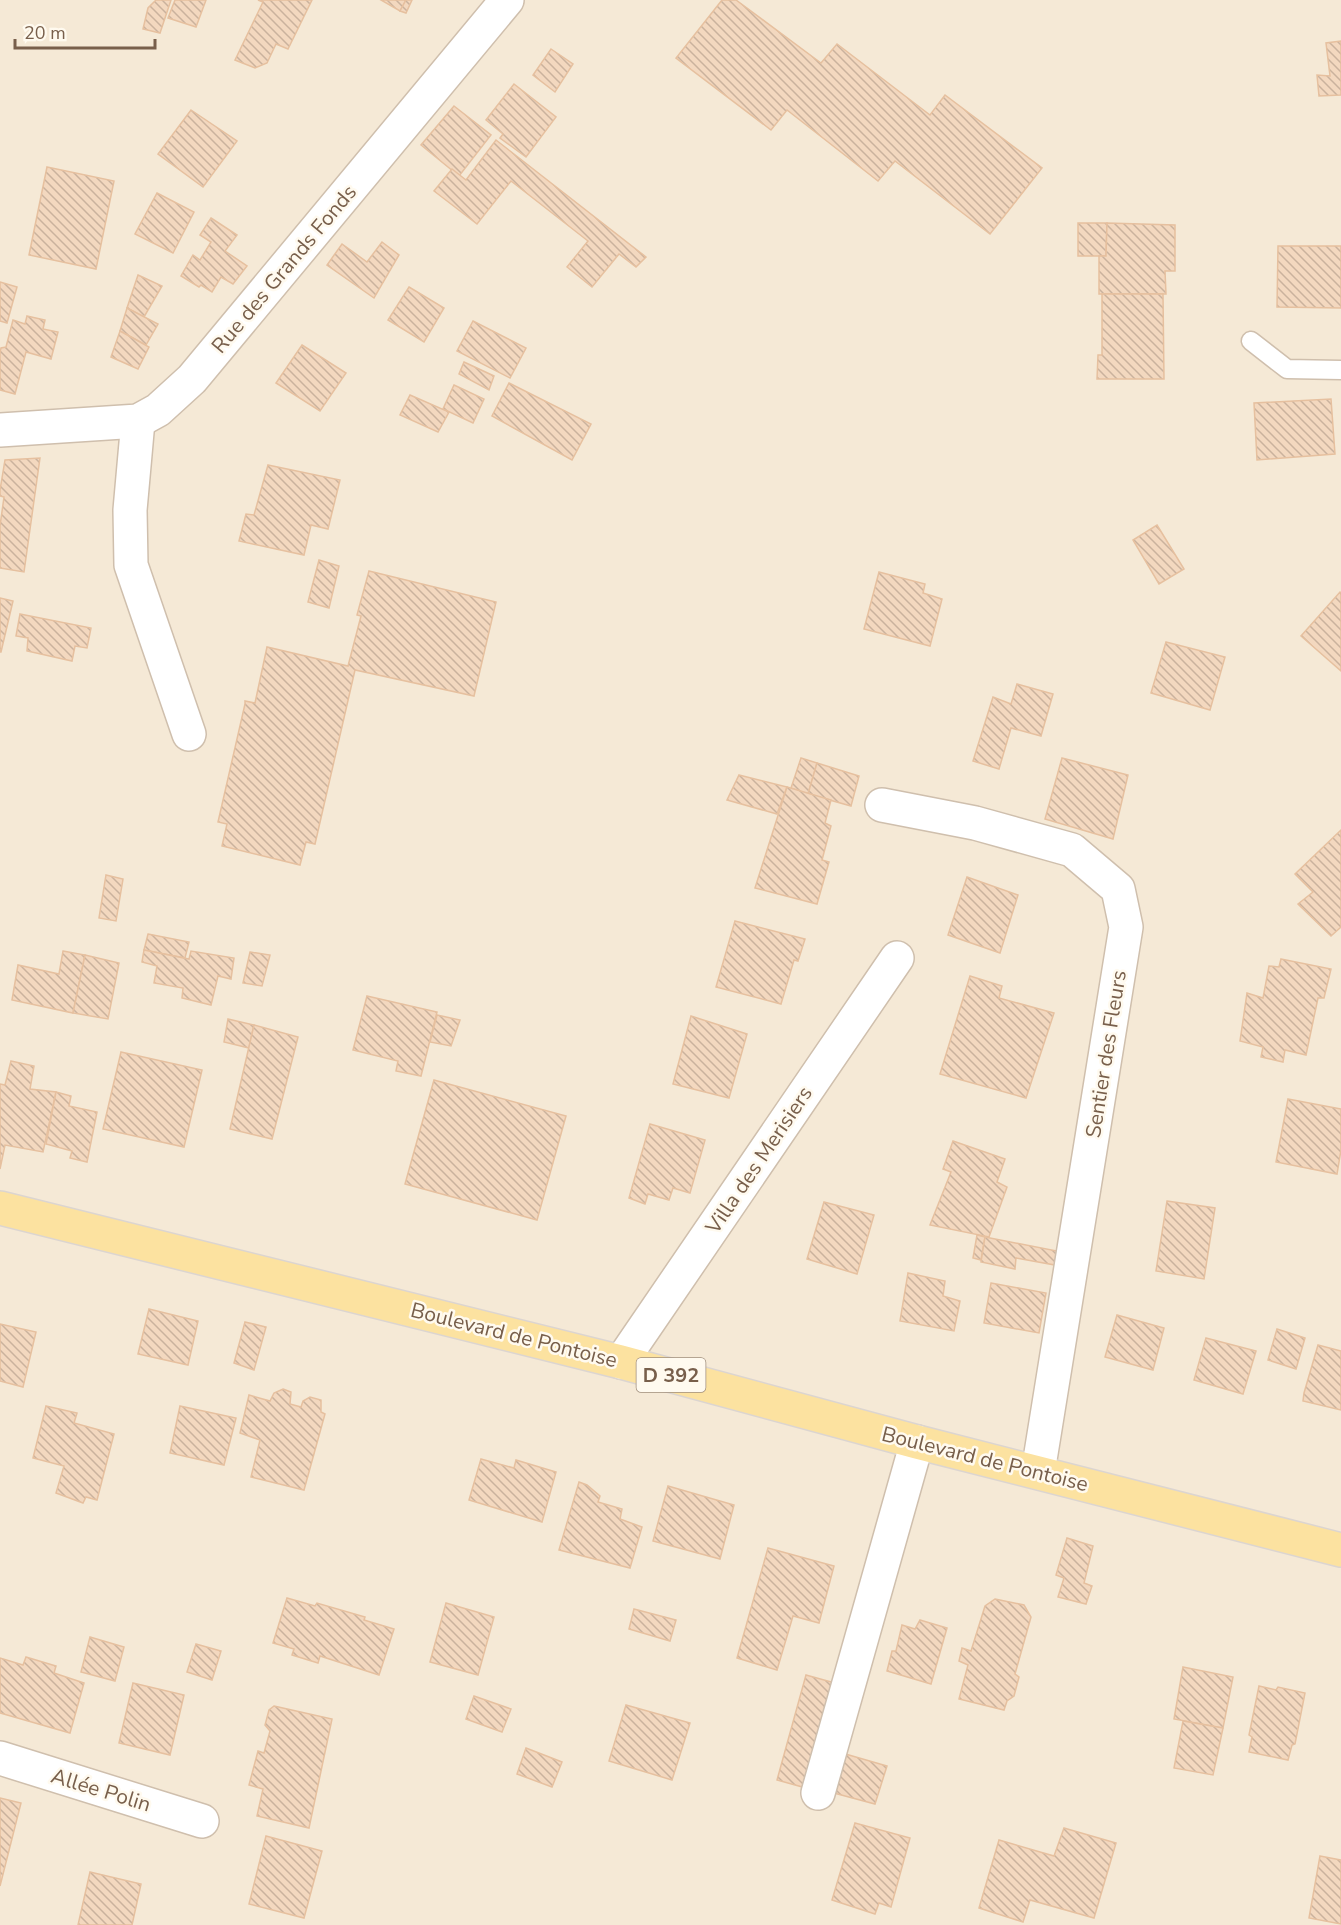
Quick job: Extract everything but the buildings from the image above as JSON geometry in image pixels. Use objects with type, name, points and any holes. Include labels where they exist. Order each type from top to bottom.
[{"type":"main road","name":"Boulevard de Pontoise","points":[[0,1208],[621,1362],[917,1442],[1341,1550]]},
{"type":"street","name":"Rue des Grands Fonds","points":[[0,430],[138,421],[158,410],[192,379],[507,0]]},
{"type":"street","points":[[138,421],[130,510],[131,565],[189,734]]},
{"type":"street","name":"Sentier des Fleurs","points":[[882,805],[975,823],[1072,850],[1118,889],[1126,927],[1038,1472]]},
{"type":"street","name":"Villa des Merisiers","points":[[621,1362],[897,958]]},
{"type":"street","points":[[818,1793],[917,1442]]},
{"type":"street","name":"Allée Polin","points":[[0,1758],[202,1821]]},
{"type":"lane","points":[[1251,341],[1287,369],[1341,370]]},
{"type":"shaded area","points":[[0,0],[1341,0],[1341,1925],[0,1925]]}]
